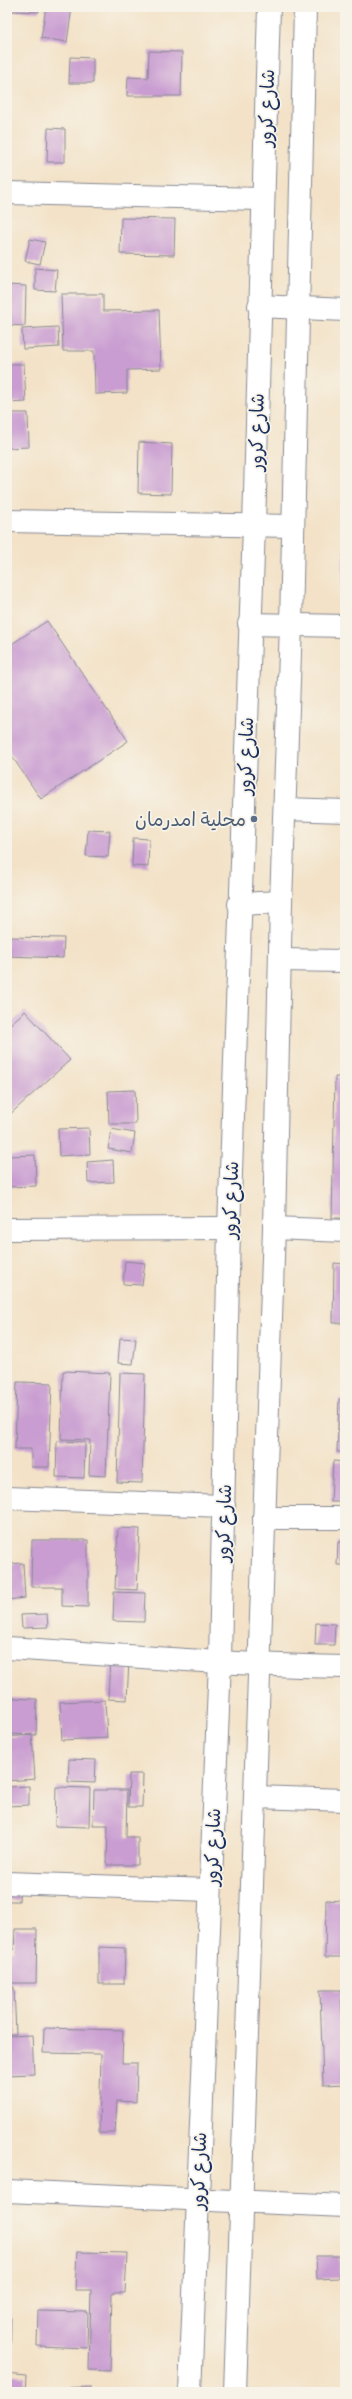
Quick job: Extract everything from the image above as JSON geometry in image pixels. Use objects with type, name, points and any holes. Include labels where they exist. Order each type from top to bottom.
[{"type":"main road","name":"شارع كرور","points":[[190,2392],[196,2201],[220,1661],[229,1228],[239,904],[254,526],[269,7]]},
{"type":"main road","name":"شارع كرور","points":[[235,2392],[240,2202],[256,1797],[274,1228],[281,902],[291,625],[305,7]]},
{"type":"main road","points":[[7,193],[263,199]]},
{"type":"main road","points":[[260,306],[345,310]]},
{"type":"main road","points":[[7,521],[293,526]]},
{"type":"main road","points":[[249,624],[345,626]]},
{"type":"main road","points":[[285,809],[345,811]]},
{"type":"main road","points":[[239,904],[281,902]]},
{"type":"main road","points":[[280,960],[345,962]]},
{"type":"main road","points":[[7,1229],[229,1228]]},
{"type":"main road","points":[[274,1228],[345,1231]]},
{"type":"main road","points":[[7,1498],[224,1506]]},
{"type":"main road","points":[[264,1518],[345,1518]]},
{"type":"main road","points":[[7,1648],[220,1661],[260,1665],[345,1667]]},
{"type":"main road","points":[[256,1797],[345,1800]]},
{"type":"main road","points":[[7,1883],[210,1890]]},
{"type":"main road","points":[[7,2191],[196,2201],[345,2206]]},
{"type":"building","points":[[11,7],[39,7],[39,12],[11,11]]},
{"type":"building","points":[[46,7],[72,7],[67,42],[41,38]]},
{"type":"building","points":[[149,51],[182,52],[181,96],[127,96],[128,77],[148,78]]},
{"type":"building","points":[[70,57],[93,58],[93,83],[69,83]]},
{"type":"building","points":[[48,128],[65,129],[65,162],[47,162]]},
{"type":"building","points":[[121,218],[175,219],[174,255],[120,254]]},
{"type":"building","points":[[30,239],[45,242],[40,264],[25,261]]},
{"type":"building","points":[[35,268],[57,270],[55,291],[35,290]]},
{"type":"building","points":[[7,285],[26,286],[25,326],[7,325]]},
{"type":"building","points":[[61,294],[103,294],[103,311],[159,310],[161,369],[127,370],[127,393],[95,394],[94,351],[63,351]]},
{"type":"building","points":[[58,327],[59,347],[23,349],[22,329]]},
{"type":"building","points":[[7,364],[24,364],[26,402],[7,403]]},
{"type":"building","points":[[7,413],[28,413],[29,447],[7,448]]},
{"type":"building","points":[[139,442],[172,444],[171,494],[138,493]]},
{"type":"building","points":[[343,555],[345,555],[345,595],[342,595]]},
{"type":"building","points":[[47,621],[128,741],[41,799],[7,749],[7,647]]},
{"type":"building","points":[[88,830],[110,831],[108,857],[86,856]]},
{"type":"building","points":[[133,838],[149,839],[148,867],[132,866]]},
{"type":"building","points":[[7,937],[64,938],[63,958],[7,956]]},
{"type":"building","points":[[25,1011],[70,1060],[7,1117],[7,1027]]},
{"type":"building","points":[[335,1077],[345,1077],[345,1218],[332,1218]]},
{"type":"building","points":[[135,1090],[136,1124],[109,1124],[108,1091]]},
{"type":"building","points":[[89,1128],[90,1154],[59,1156],[58,1129]]},
{"type":"building","points":[[111,1129],[135,1133],[132,1153],[108,1149]]},
{"type":"building","points":[[35,1155],[36,1186],[7,1187],[7,1156]]},
{"type":"building","points":[[113,1160],[114,1182],[88,1183],[87,1162]]},
{"type":"building","points":[[125,1261],[145,1263],[142,1285],[123,1284]]},
{"type":"building","points":[[334,1263],[345,1264],[345,1323],[333,1323]]},
{"type":"building","points":[[120,1338],[136,1339],[133,1364],[118,1363]]},
{"type":"building","points":[[63,1371],[110,1373],[106,1476],[89,1475],[90,1440],[61,1439]]},
{"type":"building","points":[[120,1373],[145,1374],[142,1483],[117,1482]]},
{"type":"building","points":[[17,1382],[52,1383],[49,1467],[31,1467],[31,1449],[15,1449]]},
{"type":"building","points":[[339,1399],[345,1399],[345,1452],[337,1452]]},
{"type":"building","points":[[57,1441],[85,1442],[84,1478],[56,1477]]},
{"type":"building","points":[[333,1461],[345,1462],[345,1502],[331,1502]]},
{"type":"building","points":[[118,1528],[140,1529],[137,1590],[115,1589]]},
{"type":"building","points":[[32,1540],[88,1540],[88,1607],[62,1606],[62,1587],[31,1587]]},
{"type":"building","points":[[338,1542],[345,1542],[345,1565],[337,1565]]},
{"type":"building","points":[[23,1563],[25,1598],[7,1600],[7,1564]]},
{"type":"building","points":[[114,1592],[145,1593],[144,1622],[113,1621]]},
{"type":"building","points":[[47,1614],[48,1627],[22,1628],[21,1615]]},
{"type":"building","points":[[316,1623],[335,1624],[334,1645],[315,1645]]},
{"type":"building","points":[[110,1659],[129,1660],[127,1700],[108,1699]]},
{"type":"building","points":[[7,1698],[37,1699],[36,1735],[7,1734]]},
{"type":"building","points":[[105,1700],[107,1738],[62,1740],[60,1702]]},
{"type":"building","points":[[32,1735],[35,1779],[7,1781],[7,1737]]},
{"type":"building","points":[[69,1759],[96,1760],[95,1783],[68,1782]]},
{"type":"building","points":[[129,1774],[143,1774],[142,1807],[128,1807]]},
{"type":"building","points":[[29,1786],[29,1805],[7,1806],[7,1787]]},
{"type":"building","points":[[56,1787],[90,1788],[89,1827],[55,1826]]},
{"type":"building","points":[[94,1790],[127,1790],[126,1837],[138,1837],[138,1865],[107,1865],[108,1825],[93,1825]]},
{"type":"building","points":[[7,1884],[20,1884],[19,1901],[7,1901]]},
{"type":"building","points":[[326,1900],[345,1901],[345,1957],[325,1957]]},
{"type":"building","points":[[15,1929],[37,1929],[36,1983],[7,1983],[7,1950],[14,1950]]},
{"type":"building","points":[[99,1947],[125,1948],[124,1984],[99,1984]]},
{"type":"building","points":[[7,1987],[14,1987],[16,2034],[7,2034]]},
{"type":"building","points":[[320,1990],[341,1990],[345,2084],[323,2085]]},
{"type":"building","points":[[44,2028],[123,2030],[122,2063],[137,2063],[136,2102],[117,2101],[115,2133],[99,2133],[101,2054],[43,2053]]},
{"type":"building","points":[[32,2035],[34,2074],[7,2075],[7,2036]]},
{"type":"building","points":[[344,2110],[345,2134],[343,2134]]},
{"type":"building","points":[[77,2252],[127,2253],[125,2293],[112,2293],[110,2371],[89,2370],[91,2290],[75,2290]]},
{"type":"building","points":[[316,2256],[339,2256],[340,2278],[317,2279]]},
{"type":"building","points":[[38,2311],[88,2312],[87,2348],[37,2346]]},
{"type":"building","points":[[7,2316],[11,2316],[10,2369],[7,2369]]},
{"type":"building","points":[[7,2374],[26,2376],[25,2392],[7,2392]]},
{"type":"building","points":[[90,2387],[90,2392],[65,2392],[65,2388]]},
{"type":"place","name":"محلية امدرمان","points":[[254,819]]}]
